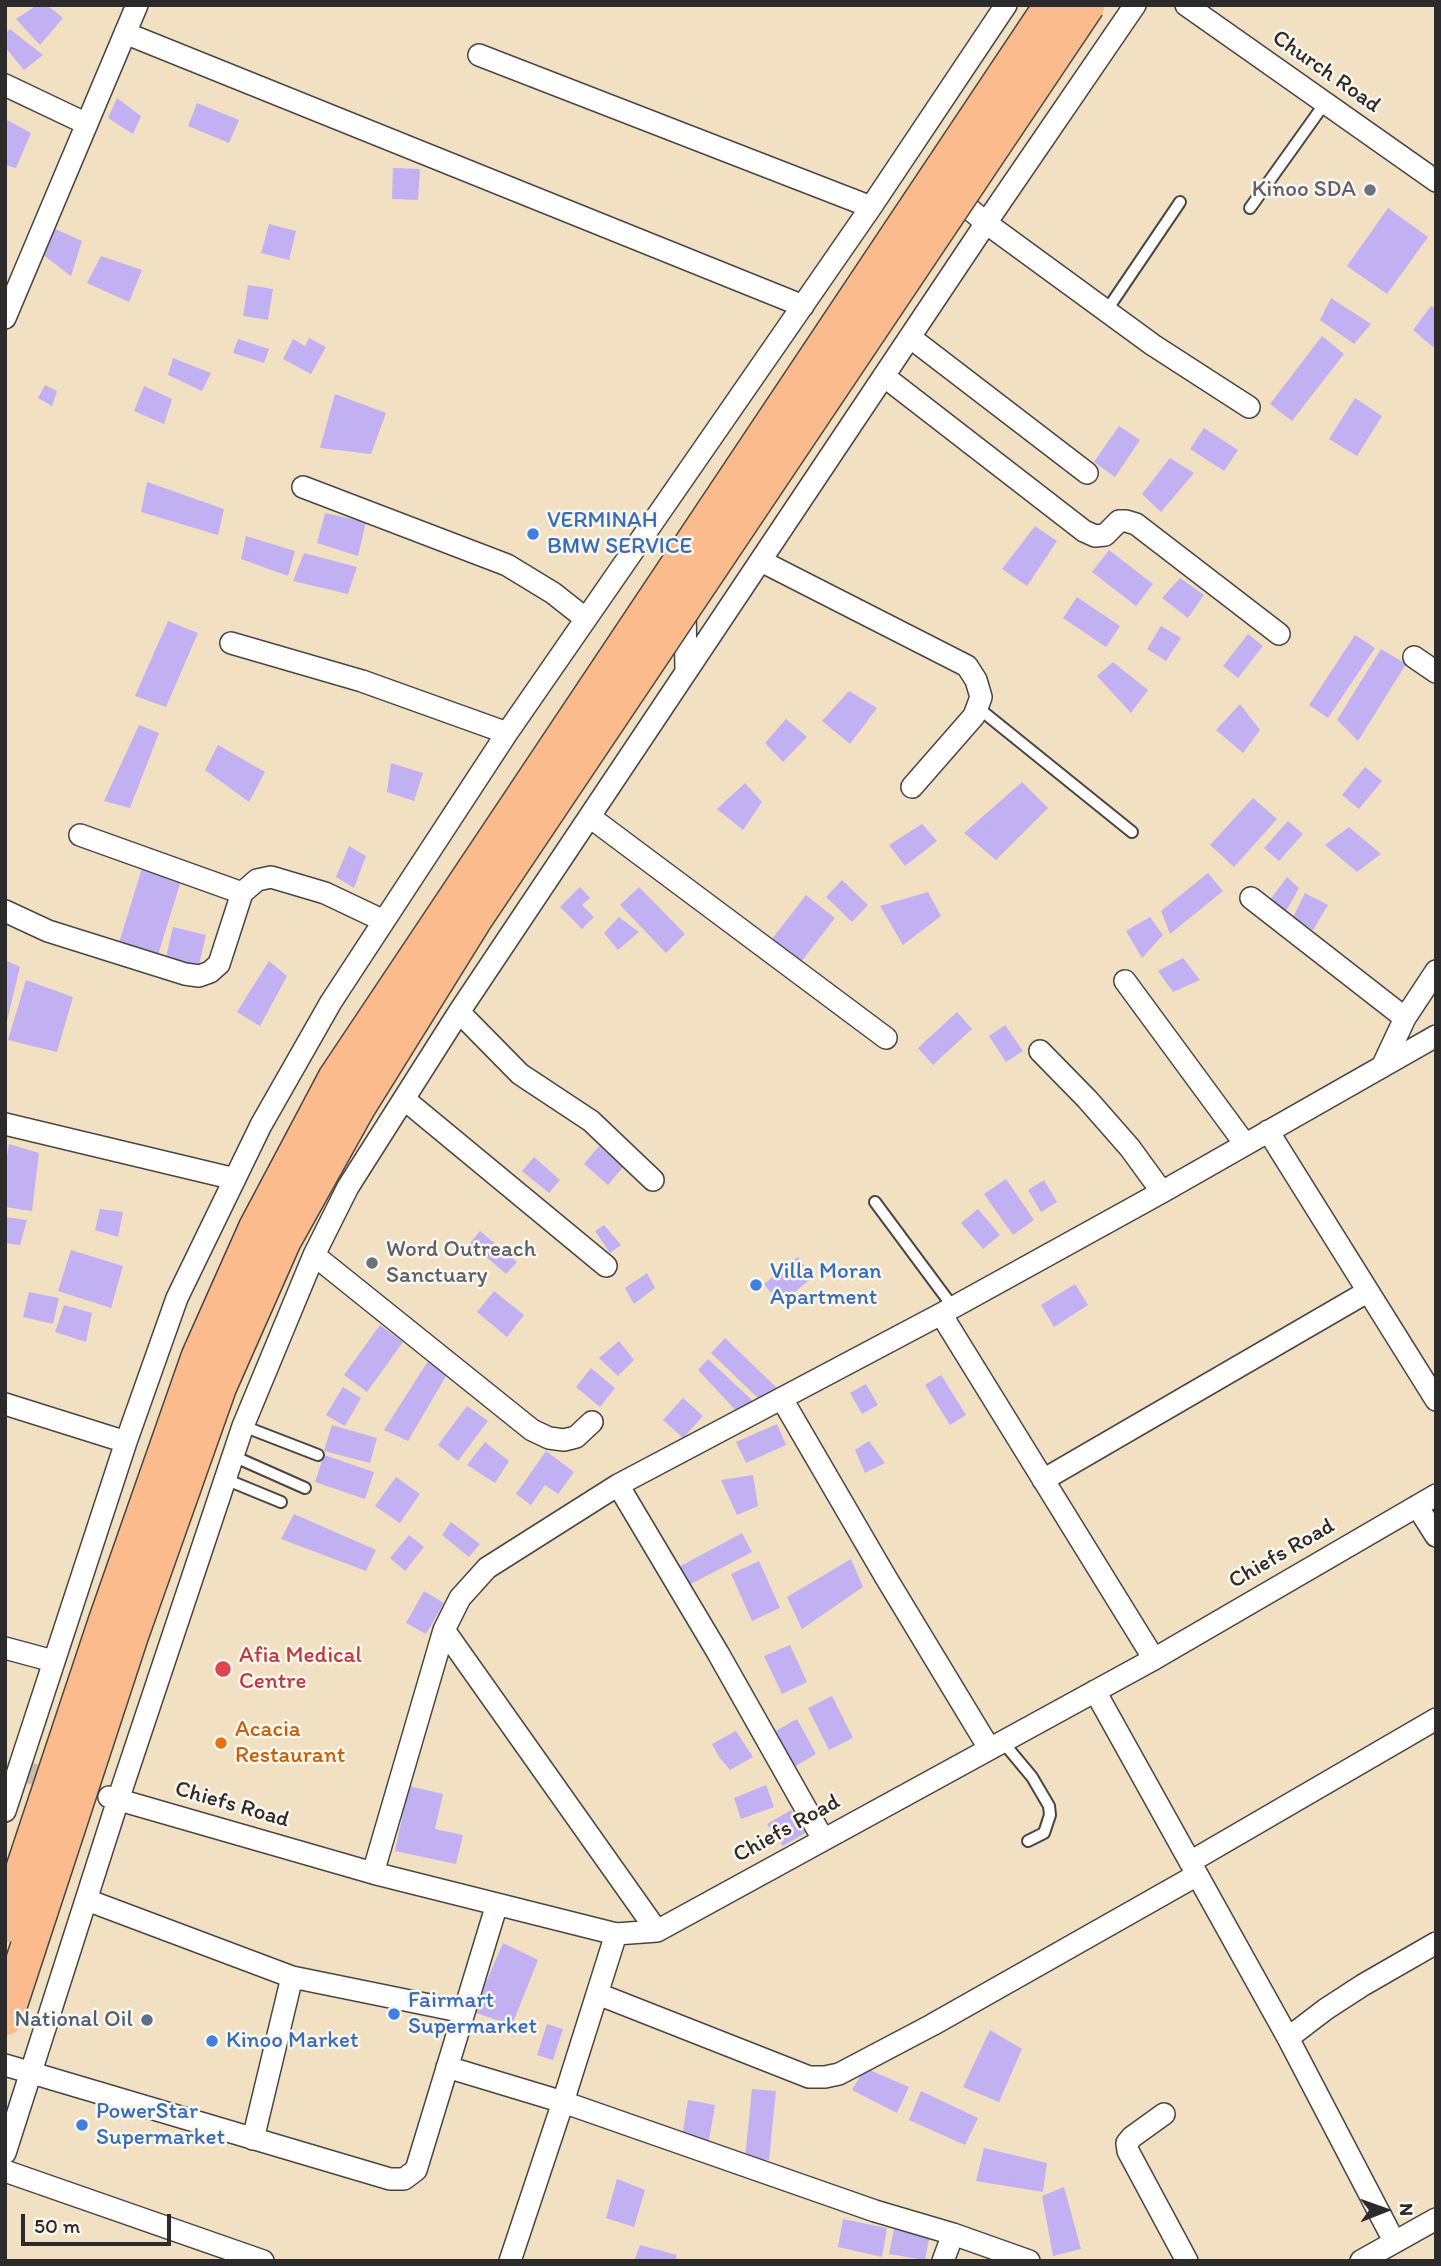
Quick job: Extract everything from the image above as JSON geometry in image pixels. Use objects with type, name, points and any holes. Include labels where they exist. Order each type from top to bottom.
[{"type":"highway","points":[[5,1925],[106,1622],[199,1357],[256,1229],[330,1090],[1052,5]]},
{"type":"highway","points":[[5,2018],[130,1637],[219,1386],[283,1241],[356,1108],[475,918],[1087,5]]},
{"type":"street","points":[[5,318],[14,271],[87,124],[137,5]]},
{"type":"street","points":[[5,1811],[25,1770],[53,1661],[177,1298],[261,1125],[331,1002],[507,733],[871,207],[1006,5]]},
{"type":"street","points":[[5,2153],[87,1900],[114,1799],[243,1426],[314,1255],[348,1187],[458,1013],[986,223],[1135,5]]},
{"type":"street","name":"Church Road","points":[[1186,5],[1436,181]]},
{"type":"street","points":[[125,33],[803,306]]},
{"type":"street","points":[[479,55],[871,207]]},
{"type":"street","points":[[5,85],[87,124]]},
{"type":"street","points":[[958,199],[986,223],[1153,345],[1249,407]]},
{"type":"street","points":[[911,338],[1087,473]]},
{"type":"street","points":[[885,377],[1084,531],[1095,536],[1105,535],[1119,521],[1126,520],[1136,524],[1279,634]]},
{"type":"street","points":[[303,487],[507,565],[552,593],[586,619]]},
{"type":"street","points":[[761,561],[967,666],[976,680],[981,697],[974,716],[912,787]]},
{"type":"street","points":[[685,606],[686,671]]},
{"type":"street","points":[[231,643],[362,681],[507,733]]},
{"type":"street","points":[[1414,657],[1436,672]]},
{"type":"street","points":[[590,817],[887,1038]]},
{"type":"street","points":[[80,835],[242,893]]},
{"type":"street","points":[[5,911],[48,931],[199,976],[210,972],[219,964],[242,893],[257,880],[271,877],[325,893],[384,921]]},
{"type":"street","points":[[1251,898],[1405,1018]]},
{"type":"street","points":[[1382,1067],[1405,1018],[1436,971]]},
{"type":"street","points":[[1125,981],[1245,1144]]},
{"type":"street","points":[[458,1013],[520,1074],[591,1121],[653,1180]]},
{"type":"street","points":[[373,1873],[444,1630],[460,1598],[487,1568],[618,1485],[947,1310],[1435,1038]]},
{"type":"street","points":[[1040,1051],[1087,1098],[1130,1148],[1162,1192]]},
{"type":"street","points":[[404,1099],[606,1266]]},
{"type":"street","points":[[5,1124],[234,1179]]},
{"type":"street","points":[[1268,1131],[1436,1400]]},
{"type":"street","points":[[314,1255],[532,1430],[549,1438],[564,1440],[576,1437],[592,1422]]},
{"type":"street","points":[[1043,1480],[1367,1292]]},
{"type":"street","points":[[947,1310],[1043,1480],[1154,1659]]},
{"type":"street","points":[[782,1399],[885,1576],[995,1745]]},
{"type":"street","points":[[5,1404],[126,1442]]},
{"type":"street","points":[[618,1485],[718,1653],[823,1839]]},
{"type":"street","points":[[1427,1500],[1436,1536]]},
{"type":"street","name":"Chiefs Road","points":[[114,1799],[373,1873],[616,1934],[657,1931],[1154,1659],[1427,1500]]},
{"type":"street","points":[[444,1630],[657,1931]]},
{"type":"street","points":[[5,1648],[53,1661]]},
{"type":"street","points":[[1095,1691],[1289,2038],[1394,2241]]},
{"type":"street","points":[[597,1994],[808,2077],[839,2074],[932,2025],[1436,1719]]},
{"type":"street","points":[[87,1900],[292,1977],[464,2012]]},
{"type":"street","points":[[5,2066],[390,2179],[404,2179],[416,2170],[497,1905]]},
{"type":"street","points":[[510,2261],[616,1934]]},
{"type":"street","points":[[1289,2038],[1353,1991],[1436,1943]]},
{"type":"street","points":[[253,2139],[292,1977]]},
{"type":"street","points":[[447,2067],[563,2102],[875,2211],[953,2234],[1029,2261]]},
{"type":"street","points":[[1164,2115],[1132,2137],[1127,2143],[1128,2151],[1187,2261]]},
{"type":"street","points":[[5,2171],[263,2261]]},
{"type":"street","points":[[1361,2261],[1436,2219]]},
{"type":"street","points":[[943,2261],[953,2234]]},
{"type":"lane","points":[[1250,208],[1325,103]]},
{"type":"lane","points":[[1107,310],[1180,202]]},
{"type":"lane","points":[[977,707],[1132,832]]},
{"type":"lane","points":[[875,1202],[947,1310]]},
{"type":"lane","points":[[243,1426],[318,1455]]},
{"type":"lane","points":[[233,1456],[305,1488]]},
{"type":"lane","points":[[225,1479],[281,1502]]},
{"type":"lane","points":[[995,1745],[1031,1777],[1049,1807],[1050,1815],[1044,1833],[1028,1841]]},
{"type":"building","points":[[37,5],[47,5],[63,18],[40,45],[16,19]]},
{"type":"building","points":[[10,29],[43,55],[24,70],[5,47],[5,34]]},
{"type":"building","points":[[117,98],[141,116],[133,134],[108,118]]},
{"type":"building","points":[[197,103],[239,120],[229,143],[188,126]]},
{"type":"building","points":[[5,119],[31,133],[16,168],[5,165]]},
{"type":"building","points":[[393,168],[420,169],[418,200],[392,199]]},
{"type":"building","points":[[1388,208],[1428,237],[1387,294],[1347,266]]},
{"type":"building","points":[[269,224],[296,231],[289,260],[261,253]]},
{"type":"building","points":[[53,228],[82,241],[71,276],[42,254]]},
{"type":"building","points":[[101,256],[142,270],[129,302],[87,283]]},
{"type":"building","points":[[248,285],[273,289],[268,320],[243,316]]},
{"type":"building","points":[[1331,298],[1371,324],[1354,344],[1320,320]]},
{"type":"building","points":[[1431,306],[1436,309],[1436,344],[1433,347],[1413,330]]},
{"type":"building","points":[[1322,336],[1344,354],[1292,421],[1270,404]]},
{"type":"building","points":[[309,338],[326,347],[311,374],[283,359],[293,339],[305,346]]},
{"type":"building","points":[[238,339],[269,349],[264,363],[233,353]]},
{"type":"building","points":[[173,358],[211,373],[202,391],[168,375]]},
{"type":"building","points":[[45,385],[57,391],[52,406],[38,398]]},
{"type":"building","points":[[144,386],[172,399],[164,424],[134,411]]},
{"type":"building","points":[[335,394],[386,413],[371,454],[320,448]]},
{"type":"building","points":[[1355,398],[1382,416],[1357,456],[1329,439]]},
{"type":"building","points":[[1119,426],[1140,440],[1115,477],[1094,462]]},
{"type":"building","points":[[1204,428],[1238,450],[1224,471],[1190,449]]},
{"type":"building","points":[[1170,458],[1194,473],[1161,512],[1142,494]]},
{"type":"building","points":[[147,482],[224,509],[218,535],[141,512]]},
{"type":"building","points":[[325,513],[366,522],[358,556],[317,543]]},
{"type":"building","points":[[1035,526],[1057,541],[1027,586],[1002,569]]},
{"type":"building","points":[[246,536],[295,551],[288,576],[241,559]]},
{"type":"building","points":[[1109,550],[1153,584],[1136,606],[1092,572]]},
{"type":"building","points":[[304,553],[357,567],[348,594],[293,581]]},
{"type":"building","points":[[1180,578],[1204,595],[1188,618],[1162,598]]},
{"type":"building","points":[[1077,597],[1120,626],[1106,647],[1063,618]]},
{"type":"building","points":[[168,621],[198,633],[166,707],[135,696]]},
{"type":"building","points":[[1161,626],[1181,638],[1166,661],[1147,649]]},
{"type":"building","points":[[1248,634],[1263,646],[1238,678],[1223,666]]},
{"type":"building","points":[[1355,635],[1375,648],[1328,718],[1309,705]]},
{"type":"building","points":[[1381,649],[1406,664],[1358,741],[1337,720]]},
{"type":"building","points":[[1113,662],[1148,690],[1131,713],[1097,676]]},
{"type":"building","points":[[849,691],[877,708],[850,744],[822,721]]},
{"type":"building","points":[[1240,704],[1260,730],[1243,753],[1216,730]]},
{"type":"building","points":[[786,719],[807,737],[783,762],[765,743]]},
{"type":"building","points":[[139,725],[159,733],[130,808],[104,801]]},
{"type":"building","points":[[218,745],[265,772],[249,802],[205,770]]},
{"type":"building","points":[[391,763],[423,773],[414,801],[387,792]]},
{"type":"building","points":[[1365,767],[1382,781],[1359,809],[1342,795]]},
{"type":"building","points":[[1022,782],[1048,808],[996,860],[964,833]]},
{"type":"building","points":[[745,783],[762,802],[743,830],[717,809]]},
{"type":"building","points":[[1253,798],[1277,819],[1234,867],[1210,845]]},
{"type":"building","points":[[1288,821],[1303,834],[1279,861],[1264,848]]},
{"type":"building","points":[[922,824],[937,841],[905,866],[889,845]]},
{"type":"building","points":[[1349,827],[1381,854],[1357,872],[1325,845]]},
{"type":"building","points":[[349,846],[366,856],[354,888],[336,877]]},
{"type":"building","points":[[143,865],[182,877],[158,955],[119,943]]},
{"type":"building","points":[[1208,873],[1223,891],[1170,934],[1161,911]]},
{"type":"building","points":[[1287,877],[1299,888],[1285,913],[1270,900]]},
{"type":"building","points":[[842,880],[868,905],[852,922],[826,897]]},
{"type":"building","points":[[580,887],[590,898],[582,905],[594,917],[582,929],[560,907]]},
{"type":"building","points":[[639,887],[685,934],[666,953],[620,905]]},
{"type":"building","points":[[928,892],[941,916],[903,945],[880,906]]},
{"type":"building","points":[[1305,893],[1328,905],[1313,930],[1293,917]]},
{"type":"building","points":[[806,895],[835,918],[801,962],[772,939]]},
{"type":"building","points":[[619,917],[639,932],[618,950],[604,933]]},
{"type":"building","points":[[1150,917],[1163,935],[1142,958],[1126,931]]},
{"type":"building","points":[[173,927],[206,935],[198,969],[165,962]]},
{"type":"building","points":[[1183,958],[1200,980],[1173,992],[1158,971]]},
{"type":"building","points":[[5,960],[20,967],[6,1025],[5,1025]]},
{"type":"building","points":[[269,961],[287,976],[260,1026],[237,1012]]},
{"type":"building","points":[[26,980],[73,997],[57,1052],[8,1040]]},
{"type":"building","points":[[957,1012],[972,1029],[933,1065],[918,1048]]},
{"type":"building","points":[[1005,1025],[1023,1051],[1006,1062],[989,1036]]},
{"type":"building","points":[[9,1144],[39,1153],[32,1211],[5,1207],[5,1168]]},
{"type":"building","points":[[599,1146],[623,1167],[608,1185],[584,1164]]},
{"type":"building","points":[[534,1157],[560,1180],[549,1193],[522,1171]]},
{"type":"building","points":[[1006,1179],[1034,1220],[1013,1235],[984,1194]]},
{"type":"building","points":[[1044,1180],[1057,1202],[1041,1212],[1028,1190]]},
{"type":"building","points":[[100,1209],[123,1212],[118,1237],[95,1230]]},
{"type":"building","points":[[978,1209],[1000,1235],[983,1249],[961,1223]]},
{"type":"building","points":[[5,1217],[27,1220],[20,1245],[5,1243]]},
{"type":"building","points":[[604,1225],[621,1245],[610,1253],[595,1231]]},
{"type":"building","points":[[480,1231],[517,1262],[506,1274],[470,1243]]},
{"type":"building","points":[[71,1250],[123,1266],[111,1308],[58,1291]]},
{"type":"building","points":[[798,1257],[813,1277],[780,1304],[764,1284]]},
{"type":"building","points":[[647,1273],[655,1288],[634,1304],[625,1288]]},
{"type":"building","points":[[1075,1284],[1088,1305],[1054,1327],[1041,1305]]},
{"type":"building","points":[[494,1291],[524,1315],[507,1337],[477,1312]]},
{"type":"building","points":[[29,1292],[59,1298],[53,1324],[23,1317]]},
{"type":"building","points":[[64,1305],[92,1313],[86,1342],[55,1332]]},
{"type":"building","points":[[380,1325],[403,1342],[367,1392],[344,1375]]},
{"type":"building","points":[[725,1338],[777,1388],[763,1403],[711,1353]]},
{"type":"building","points":[[619,1341],[634,1360],[618,1376],[599,1358]]},
{"type":"building","points":[[430,1358],[446,1376],[408,1441],[384,1430]]},
{"type":"building","points":[[708,1359],[754,1402],[740,1415],[698,1370]]},
{"type":"building","points":[[591,1368],[615,1388],[600,1407],[576,1387]]},
{"type":"building","points":[[941,1375],[966,1415],[950,1425],[925,1385]]},
{"type":"building","points":[[866,1384],[878,1405],[862,1414],[850,1393]]},
{"type":"building","points":[[343,1387],[361,1398],[345,1426],[326,1415]]},
{"type":"building","points":[[683,1398],[703,1416],[683,1438],[663,1420]]},
{"type":"building","points":[[467,1406],[488,1421],[458,1461],[438,1445]]},
{"type":"building","points":[[777,1424],[786,1445],[746,1463],[736,1442]]},
{"type":"building","points":[[332,1425],[377,1438],[370,1463],[324,1451]]},
{"type":"building","points":[[869,1441],[885,1463],[865,1473],[855,1450]]},
{"type":"building","points":[[485,1442],[509,1461],[495,1483],[467,1465]]},
{"type":"building","points":[[546,1451],[574,1472],[558,1494],[545,1485],[531,1505],[516,1494]]},
{"type":"building","points":[[324,1455],[374,1472],[365,1499],[315,1482]]},
{"type":"building","points":[[753,1475],[758,1506],[737,1515],[721,1480]]},
{"type":"building","points":[[396,1477],[420,1494],[400,1523],[375,1506]]},
{"type":"building","points":[[294,1514],[376,1550],[366,1571],[281,1539]]},
{"type":"building","points":[[451,1522],[480,1544],[469,1557],[442,1535]]},
{"type":"building","points":[[742,1533],[752,1552],[687,1586],[677,1568]]},
{"type":"building","points":[[409,1535],[424,1547],[405,1571],[390,1558]]},
{"type":"building","points":[[851,1559],[863,1587],[802,1629],[787,1597]]},
{"type":"building","points":[[759,1561],[780,1608],[752,1621],[731,1574]]},
{"type":"building","points":[[424,1591],[444,1603],[426,1634],[406,1623]]},
{"type":"building","points":[[790,1645],[807,1682],[782,1694],[764,1656]]},
{"type":"building","points":[[832,1696],[853,1738],[829,1750],[808,1708]]},
{"type":"building","points":[[797,1719],[816,1754],[794,1767],[774,1732]]},
{"type":"building","points":[[736,1731],[753,1757],[730,1770],[712,1744]]},
{"type":"building","points":[[766,1785],[774,1807],[741,1819],[734,1798]]},
{"type":"building","points":[[409,1786],[443,1794],[435,1829],[463,1835],[456,1864],[395,1851]]},
{"type":"building","points":[[791,1810],[807,1832],[783,1846],[767,1824]]},
{"type":"building","points":[[503,1943],[538,1960],[512,2025],[473,2012]]},
{"type":"building","points":[[547,2024],[563,2029],[553,2060],[537,2055]]},
{"type":"building","points":[[990,2030],[1022,2049],[999,2102],[963,2087]]},
{"type":"building","points":[[865,2068],[909,2087],[897,2113],[852,2090]]},
{"type":"building","points":[[752,2089],[776,2091],[769,2160],[745,2158]]},
{"type":"building","points":[[921,2091],[978,2118],[965,2145],[909,2120]]},
{"type":"building","points":[[688,2100],[715,2105],[709,2140],[682,2137]]},
{"type":"building","points":[[984,2148],[1047,2163],[1043,2192],[976,2181]]},
{"type":"building","points":[[617,2179],[645,2190],[634,2227],[606,2218]]},
{"type":"building","points":[[1064,2187],[1081,2249],[1053,2256],[1042,2196]]},
{"type":"building","points":[[843,2219],[887,2228],[882,2257],[838,2247]]},
{"type":"building","points":[[894,2229],[930,2235],[925,2260],[889,2254]]},
{"type":"building","points":[[640,2245],[677,2255],[675,2261],[634,2261]]},
{"type":"tunnel","points":[[29,1773],[64,1783]]},
{"type":"place","name":"Kinoo SDA","points":[[1370,190]]},
{"type":"place","name":"VERMINAH BMW SERVICE","points":[[533,534]]},
{"type":"place","name":"Word Outreach Sanctuary","points":[[372,1263]]},
{"type":"place","name":"Villa Moran Apartment","points":[[756,1285]]},
{"type":"place","name":"Afia Medical Centre","points":[[223,1669]]},
{"type":"place","name":"Acacia Restaurant","points":[[221,1743]]},
{"type":"place","name":"Fairmart Supermarket","points":[[394,2014]]},
{"type":"place","name":"National Oil","points":[[147,2020]]},
{"type":"place","name":"Kinoo Market","points":[[212,2041]]},
{"type":"place","name":"PowerStar Supermarket","points":[[82,2125]]}]
